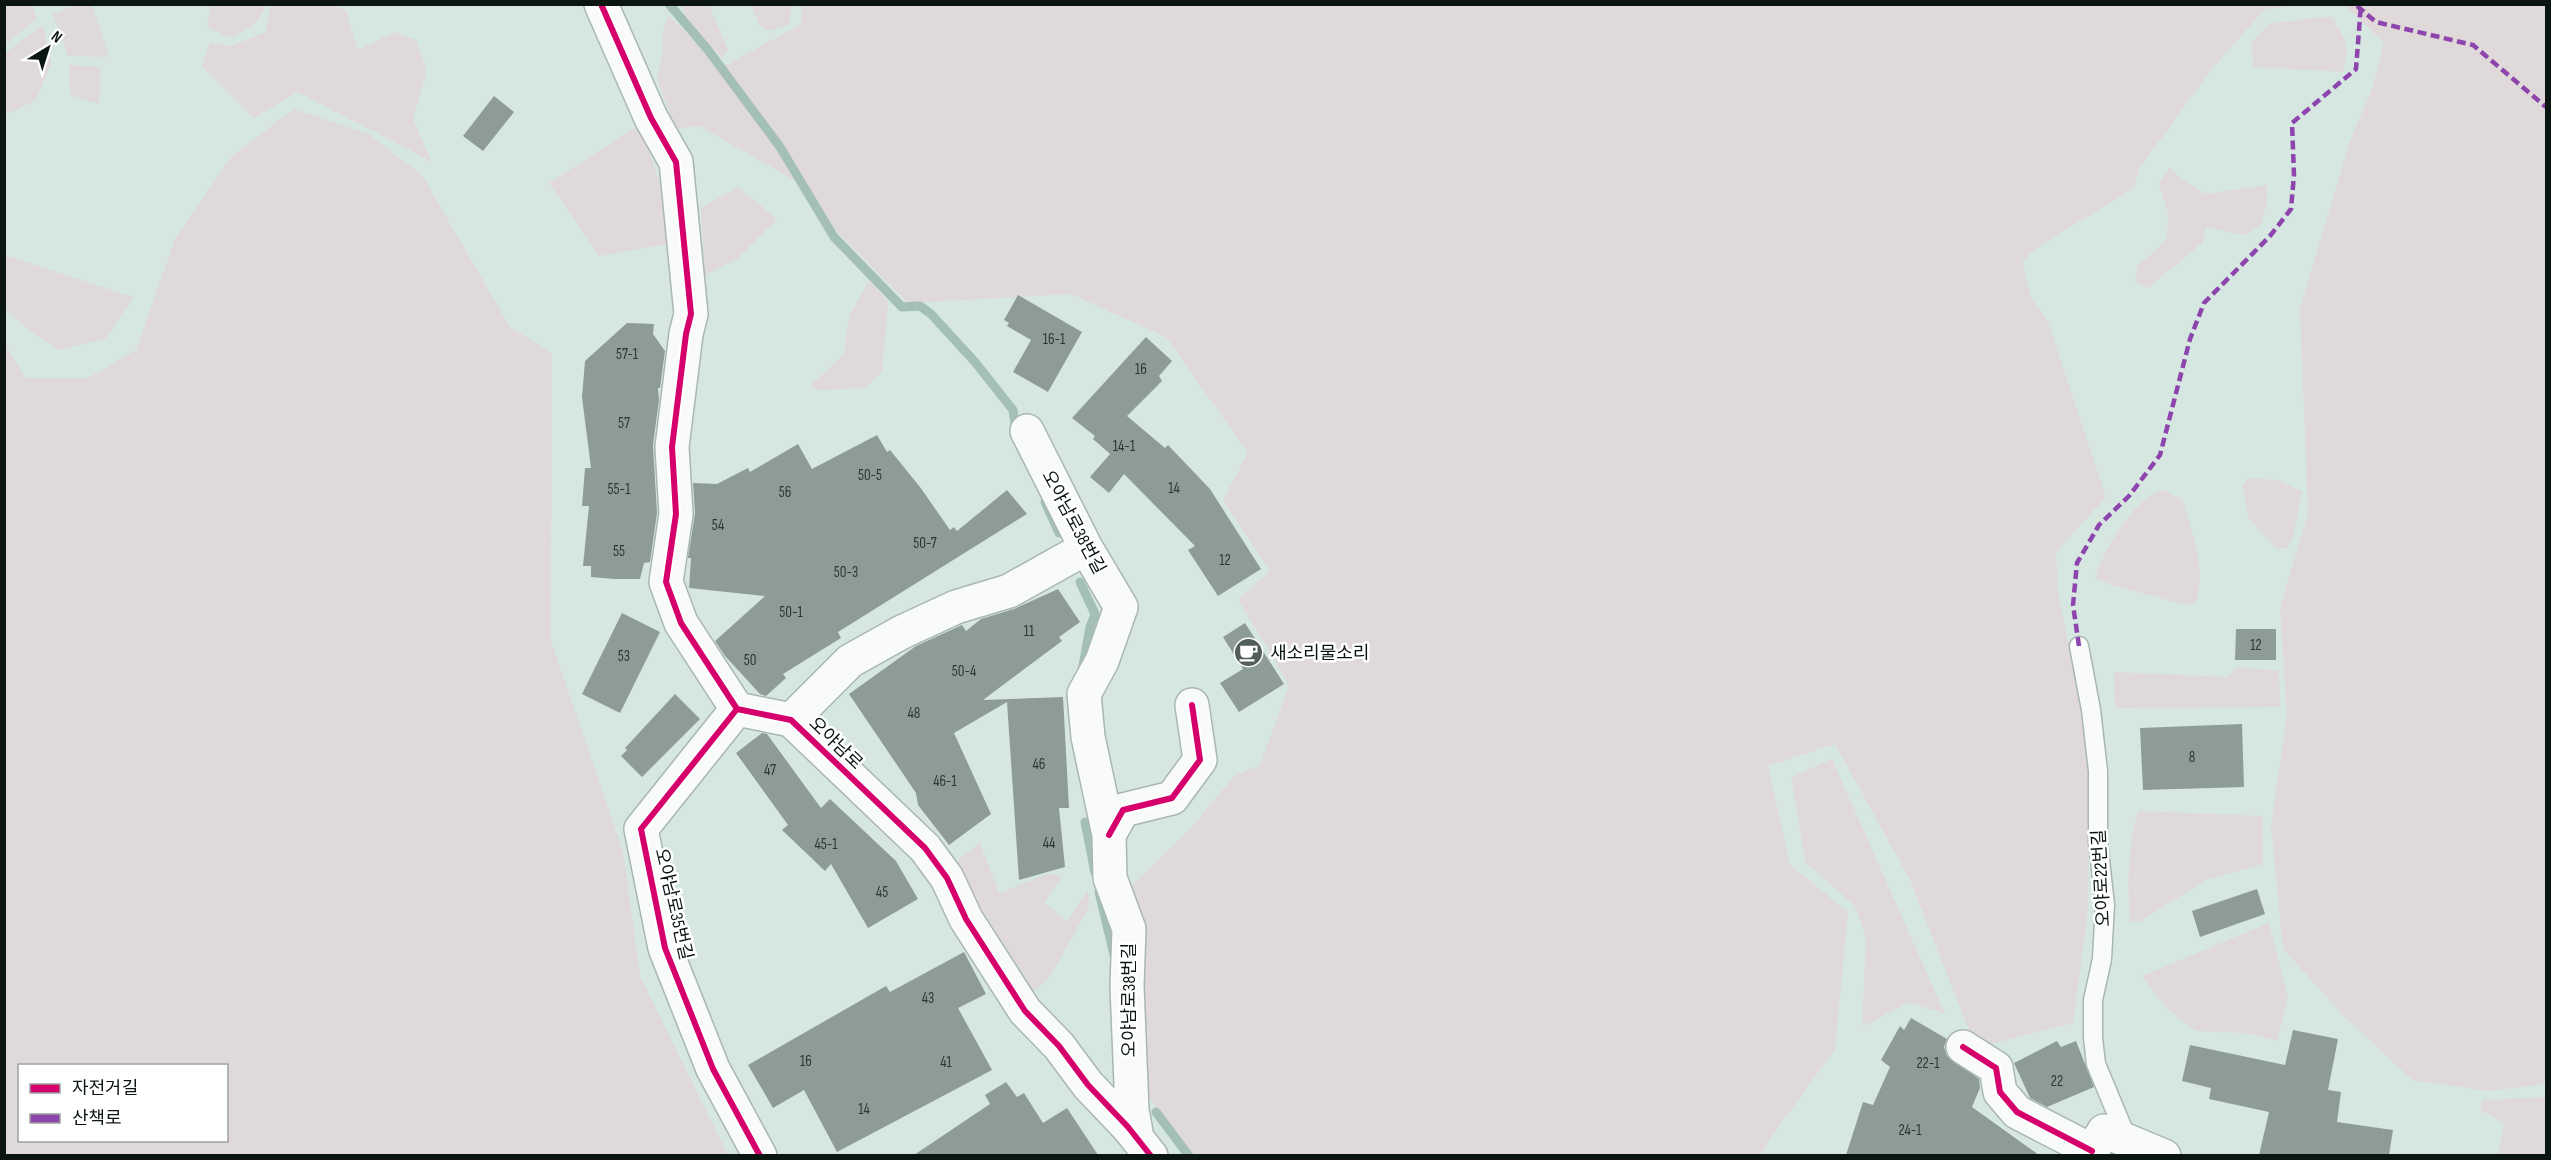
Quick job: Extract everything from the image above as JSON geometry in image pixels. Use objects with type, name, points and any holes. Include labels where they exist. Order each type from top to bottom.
[{"type":"street","points":[[601,4],[651,118],[676,162],[691,314],[686,334],[672,447],[676,514],[666,582],[681,623],[737,709]]},
{"type":"street","name":"오야남로38번길","points":[[1027,431],[1086,548],[1121,607],[1102,661],[1084,694],[1088,737],[1109,835],[1110,878],[1129,929],[1127,986],[1132,1110],[1144,1147]]},
{"type":"street","name":"오야남로","points":[[791,720],[850,661],[902,632],[956,607],[1009,591],[1086,548]]},
{"type":"street","points":[[1109,835],[1123,810],[1172,798],[1200,760],[1192,705]]},
{"type":"street","name":"오야남로","points":[[737,709],[791,720],[925,848],[947,878],[966,919],[1025,1011],[1144,1147]]},
{"type":"street","name":"오야남로35번길","points":[[737,709],[641,829],[665,948],[713,1069],[760,1155]]},
{"type":"street","points":[[1963,1047],[1996,1068],[2000,1092],[2017,1112],[2091,1153],[2104,1131],[2164,1155]]},
{"type":"lane","name":"오야로22번길","points":[[2079,645],[2091,710],[2098,771],[2098,842],[2105,905],[2102,959],[2092,1000],[2093,1038],[2096,1064],[2128,1141]]},
{"type":"shaded area","points":[[5,4],[32,5],[37,19],[5,44]]},
{"type":"shaded area","points":[[78,4],[92,5],[109,57],[68,56],[53,14]]},
{"type":"shaded area","points":[[211,4],[263,5],[265,8],[256,24],[230,38],[207,27]]},
{"type":"shaded area","points":[[270,4],[335,5],[346,10],[358,50],[394,32],[416,40],[427,71],[413,119],[432,163],[297,92],[254,118],[202,66],[210,43],[231,46],[266,32]]},
{"type":"shaded area","points":[[802,4],[2304,5],[2265,9],[2210,71],[2139,169],[2134,188],[2036,248],[2022,262],[2031,298],[2048,322],[2106,497],[2056,552],[2058,592],[2089,753],[2088,910],[2073,1023],[1976,1048],[1910,880],[1835,744],[1768,766],[1790,865],[1848,912],[1835,1049],[1772,1136],[1761,1155],[1191,1155],[1150,1098],[1138,1028],[1130,887],[1192,827],[1234,776],[1260,765],[1289,686],[1238,600],[1270,571],[1223,500],[1248,453],[1166,337],[1071,294],[908,303],[834,228],[810,189],[699,126],[676,129],[657,79],[663,48],[663,31],[669,16],[721,68],[801,24]]},
{"type":"shaded area","points":[[682,5],[709,5],[728,50],[722,58],[686,20]]},
{"type":"shaded area","points":[[751,5],[792,5],[789,24],[768,31],[759,24]]},
{"type":"shaded area","points":[[2345,5],[2546,5],[2546,1084],[2489,1091],[2412,1080],[2344,1016],[2283,949],[2271,825],[2287,715],[2280,608],[2308,513],[2300,308],[2350,141],[2372,89],[2384,43]]},
{"type":"shaded area","points":[[2331,16],[2345,43],[2346,55],[2343,72],[2253,67],[2252,42],[2269,24]]},
{"type":"shaded area","points":[[43,25],[51,63],[36,100],[7,114],[5,131],[5,53]]},
{"type":"shaded area","points":[[69,65],[101,67],[99,104],[70,95]]},
{"type":"shaded area","points":[[294,109],[368,134],[422,175],[510,327],[552,353],[551,641],[623,851],[640,976],[728,1155],[5,1155],[5,343],[25,378],[88,378],[136,350],[175,239],[232,156]]},
{"type":"shaded area","points":[[639,125],[668,205],[667,244],[599,256],[549,183]]},
{"type":"shaded area","points":[[2169,168],[2205,194],[2267,185],[2267,203],[2261,224],[2245,235],[2206,227],[2202,243],[2148,288],[2135,283],[2137,265],[2158,249],[2167,238],[2168,214],[2159,183]]},
{"type":"shaded area","points":[[738,187],[777,219],[737,259],[705,275],[701,208]]},
{"type":"shaded area","points":[[5,255],[133,297],[106,338],[59,350],[30,331],[5,309]]},
{"type":"shaded area","points":[[870,280],[888,302],[882,371],[865,388],[819,390],[810,386],[844,354],[849,316]]},
{"type":"shaded area","points":[[2249,478],[2278,480],[2302,491],[2293,536],[2287,548],[2276,548],[2249,519],[2242,485]]},
{"type":"shaded area","points":[[2163,490],[2182,499],[2194,538],[2200,576],[2196,603],[2186,605],[2115,586],[2095,578],[2121,526],[2141,503]]},
{"type":"shaded area","points":[[2236,668],[2279,670],[2280,707],[2115,708],[2114,672],[2227,677]]},
{"type":"shaded area","points":[[1832,759],[1945,1014],[1909,1002],[1862,1027],[1866,937],[1855,906],[1805,862],[1791,777]]},
{"type":"shaded area","points":[[2138,811],[2263,816],[2263,864],[2206,880],[2139,922],[2130,921],[2129,865]]},
{"type":"shaded area","points":[[980,843],[999,893],[1048,874],[1063,876],[1044,902],[1067,921],[1088,890],[1089,907],[1051,975],[1034,991],[953,864]]},
{"type":"shaded area","points":[[2269,923],[2288,998],[2277,1041],[2247,1033],[2196,1031],[2167,1009],[2142,976]]},
{"type":"shaded area","points":[[2546,1097],[2546,1155],[2498,1155],[2504,1123],[2480,1110],[2482,1100]]},
{"type":"building","points":[[494,96],[514,112],[483,151],[463,136]]},
{"type":"building","points":[[1018,295],[1082,332],[1048,392],[1013,372],[1031,340],[1007,326],[1009,323],[1004,320]]},
{"type":"building","points":[[627,323],[654,324],[653,334],[665,351],[660,388],[658,388],[659,400],[653,445],[657,513],[650,562],[644,563],[640,579],[591,577],[591,566],[583,566],[589,506],[582,506],[585,468],[591,468],[582,397],[585,361]]},
{"type":"building","points":[[1146,337],[1172,361],[1159,376],[1162,381],[1127,416],[1165,448],[1168,445],[1210,489],[1261,569],[1218,596],[1188,550],[1195,546],[1124,474],[1109,493],[1090,477],[1110,454],[1093,439],[1095,436],[1072,418]]},
{"type":"building","points":[[877,435],[887,452],[890,450],[920,487],[950,530],[954,527],[957,531],[1007,490],[1027,514],[838,632],[841,638],[783,674],[786,678],[766,696],[760,694],[725,656],[715,641],[765,596],[689,588],[691,558],[688,558],[695,513],[693,483],[717,484],[748,468],[750,472],[798,444],[812,469]]},
{"type":"building","points":[[1058,589],[1080,622],[1059,637],[1062,641],[983,700],[1063,697],[1069,808],[1059,808],[1065,867],[1019,880],[1007,702],[954,733],[991,814],[949,845],[918,805],[916,793],[849,694],[916,646],[962,625],[966,631],[981,619],[1014,609]]},
{"type":"building","points":[[622,613],[660,632],[620,713],[582,694]]},
{"type":"building","name":"새소리물소리","points":[[1245,623],[1284,684],[1239,712],[1220,683],[1243,669],[1223,637]]},
{"type":"building","points":[[2236,629],[2276,629],[2276,660],[2235,660]]},
{"type":"building","points":[[675,694],[700,719],[642,777],[621,756],[627,750],[625,748]]},
{"type":"building","points":[[2242,724],[2244,787],[2143,790],[2140,728]]},
{"type":"building","points":[[762,733],[767,734],[821,808],[830,799],[896,861],[918,899],[868,928],[831,864],[825,871],[782,830],[788,825],[736,753]]},
{"type":"building","points":[[2257,889],[2265,914],[2200,937],[2192,911]]},
{"type":"building","points":[[964,952],[986,994],[958,1008],[992,1070],[837,1152],[804,1090],[773,1108],[748,1065],[886,986],[890,992]]},
{"type":"building","points":[[1911,1018],[1947,1039],[1944,1047],[1947,1056],[1979,1079],[1980,1088],[1972,1107],[2039,1155],[1846,1155],[1863,1102],[1873,1105],[1890,1067],[1881,1060],[1900,1026],[1904,1030]]},
{"type":"building","points":[[2293,1030],[2338,1039],[2328,1090],[2341,1092],[2337,1122],[2393,1130],[2389,1155],[2259,1155],[2269,1112],[2209,1099],[2211,1088],[2182,1081],[2190,1045],[2285,1065]]},
{"type":"building","points":[[2057,1041],[2061,1047],[2076,1041],[2094,1087],[2047,1107],[2030,1098],[2014,1063]]},
{"type":"building","points":[[1006,1082],[1017,1097],[1024,1093],[1043,1123],[1067,1108],[1098,1155],[914,1155],[990,1104],[985,1095]]},
{"type":"waterway","points":[[669,4],[708,50],[780,147],[834,237],[902,307],[920,306],[931,314],[975,362],[1013,410],[1016,431]]},
{"type":"waterway","points":[[1045,502],[1059,533]]},
{"type":"waterway","points":[[1080,582],[1095,614],[1090,627],[1082,671]]},
{"type":"waterway","points":[[1085,822],[1095,873]]},
{"type":"waterway","points":[[1099,892],[1114,955]]},
{"type":"waterway","points":[[1156,1112],[1189,1156]]},
{"type":"marked path","points":[[2079,646],[2073,605],[2077,563],[2099,525],[2129,496],[2160,455],[2190,339],[2204,303],[2270,236],[2291,209],[2294,175],[2292,123],[2356,69],[2361,4]]},
{"type":"marked path","points":[[2357,6],[2376,22],[2473,45],[2546,107]]},
{"type":"cycle path","points":[[601,4],[651,118],[676,162],[691,314],[686,334],[672,447],[676,514],[666,582],[681,623],[737,709],[791,720],[925,848],[947,878],[966,919],[1025,1011],[1059,1046],[1088,1085],[1128,1127],[1151,1156]]},
{"type":"cycle path","points":[[1109,835],[1123,810],[1172,798],[1200,760],[1192,705]]},
{"type":"cycle path","points":[[737,709],[641,829],[665,948],[713,1069],[760,1156]]},
{"type":"cycle path","points":[[1963,1047],[1996,1068],[2000,1092],[2017,1112],[2092,1151]]},
{"type":"place","name":"새소리물소리","points":[[1249,653]]}]
